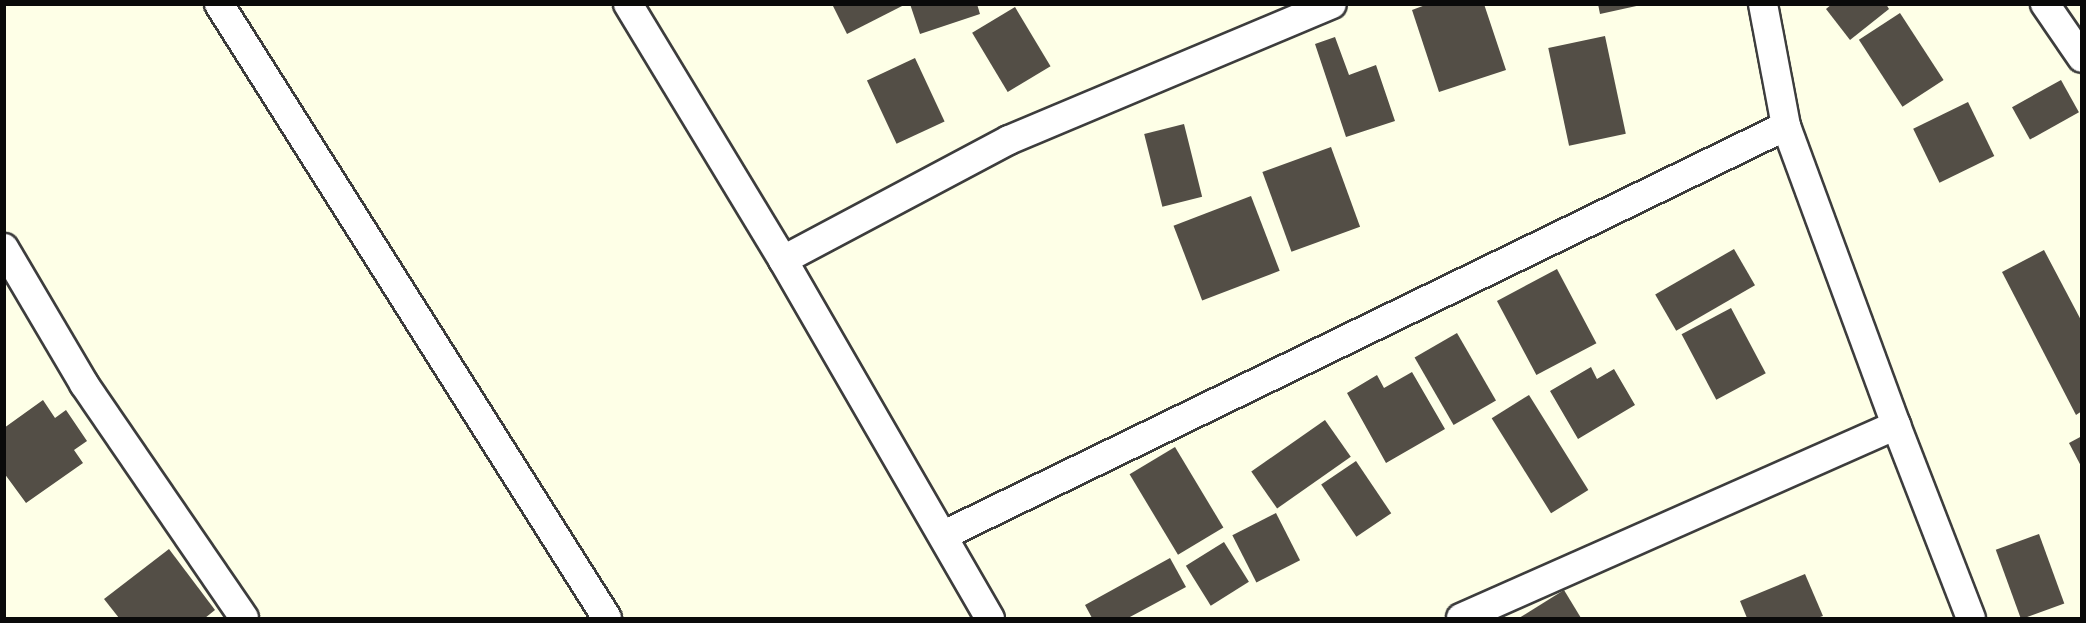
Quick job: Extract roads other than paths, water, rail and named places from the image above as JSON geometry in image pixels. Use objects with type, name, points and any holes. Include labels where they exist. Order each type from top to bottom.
[{"type":"street","points":[[219,4],[608,618]]},
{"type":"street","points":[[628,4],[783,260],[990,618]]},
{"type":"street","points":[[783,260],[1009,140],[1332,4]]},
{"type":"street","points":[[1763,4],[1786,126],[1896,425],[1971,618]]},
{"type":"street","points":[[2045,4],[2082,58]]},
{"type":"street","points":[[944,535],[1786,126]]},
{"type":"street","points":[[4,248],[84,384],[244,618]]},
{"type":"street","points":[[1461,618],[1896,425]]}]
